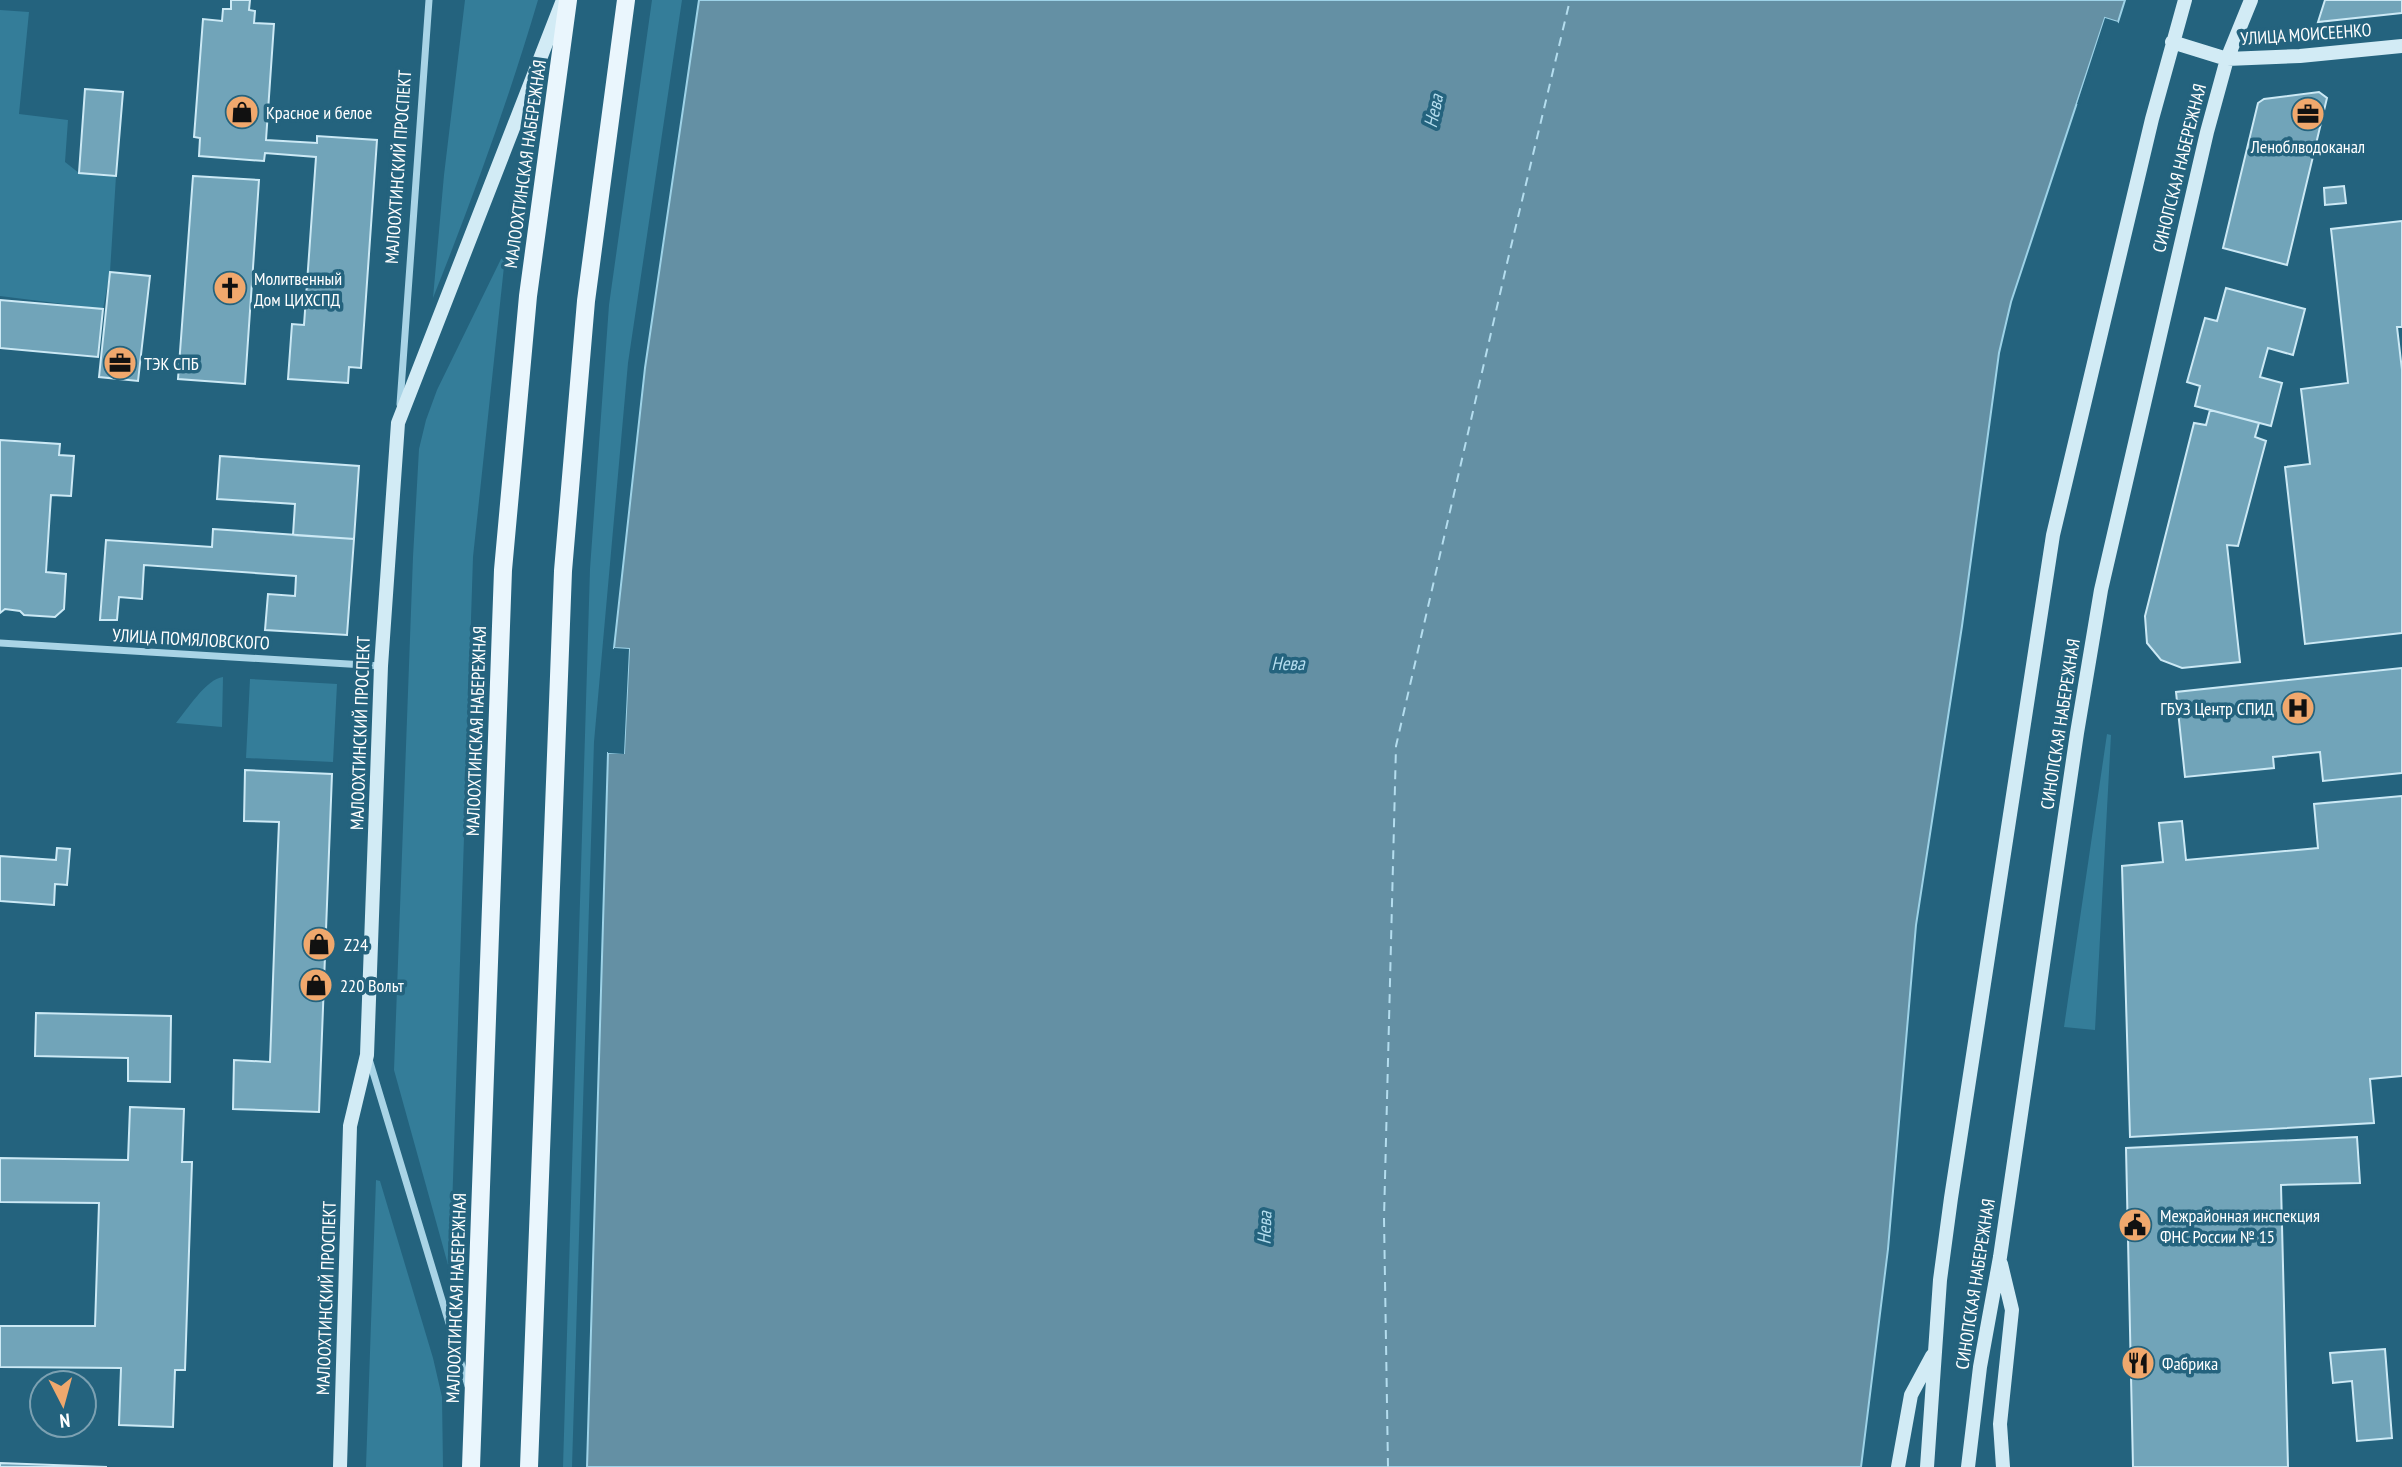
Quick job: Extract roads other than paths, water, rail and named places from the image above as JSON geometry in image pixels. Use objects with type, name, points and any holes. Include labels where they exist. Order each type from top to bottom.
[{"type":"main road","points":[[398,423],[565,0]]},
{"type":"main road","name":"МАЛООХТИНСКАЯ НАБЕРЕЖНАЯ","points":[[471,1467],[503,570],[528,296],[565,0]]},
{"type":"main road","points":[[529,1467],[563,571],[586,301],[626,0]]},
{"type":"main road","name":"СИНОПСКАЯ НАБЕРЕЖНАЯ","points":[[1927,1467],[1940,1280],[2053,535],[2149,131],[2186,0]]},
{"type":"main road","name":"СИНОПСКАЯ НАБЕРЕЖНАЯ","points":[[1968,1467],[1980,1367],[2000,1256],[2075,746],[2101,590],[2207,132],[2227,59],[2251,0]]},
{"type":"main road","name":"УЛИЦА МОИСЕЕНКО","points":[[2172,42],[2227,59],[2300,56],[2402,46]]},
{"type":"main road","name":"МАЛООХТИНСКИЙ ПРОСПЕКТ","points":[[340,1467],[350,1126],[368,1055],[381,666],[398,423]]},
{"type":"main road","points":[[2000,1256],[2012,1310],[2000,1424],[2003,1467]]},
{"type":"main road","points":[[1898,1467],[1911,1395],[1934,1352]]},
{"type":"street","name":"МАЛООХТИНСКИЙ ПРОСПЕКТ","points":[[398,423],[429,0]]},
{"type":"street","name":"УЛИЦА ПОМЯЛОВСКОГО","points":[[0,643],[381,666]]},
{"type":"street","points":[[368,1055],[473,1402]]},
{"type":"water","name":"Нева","points":[[699,0],[2125,0],[2118,22],[2105,18],[2011,302],[1999,353],[1962,626],[1916,925],[1888,1249],[1861,1467],[587,1467],[608,753],[624,753],[629,649],[614,648],[645,368]]},
{"type":"place","name":"Красное и белое","points":[[242,112]]},
{"type":"place","name":"Леноблводоканал","points":[[2308,114]]},
{"type":"place","name":"Молитвенный Дом ЦИХСПД","points":[[230,288]]},
{"type":"place","name":"ТЭК СПБ","points":[[120,363]]},
{"type":"place","name":"ГБУЗ Центр СПИД","points":[[2298,708]]},
{"type":"place","name":"Z24","points":[[319,944]]},
{"type":"place","name":"220 Вольт","points":[[316,985]]},
{"type":"place","name":"Межрайонная инспекция ФНС России № 15","points":[[2135,1225]]},
{"type":"place","name":"Фабрика","points":[[2138,1363]]}]
